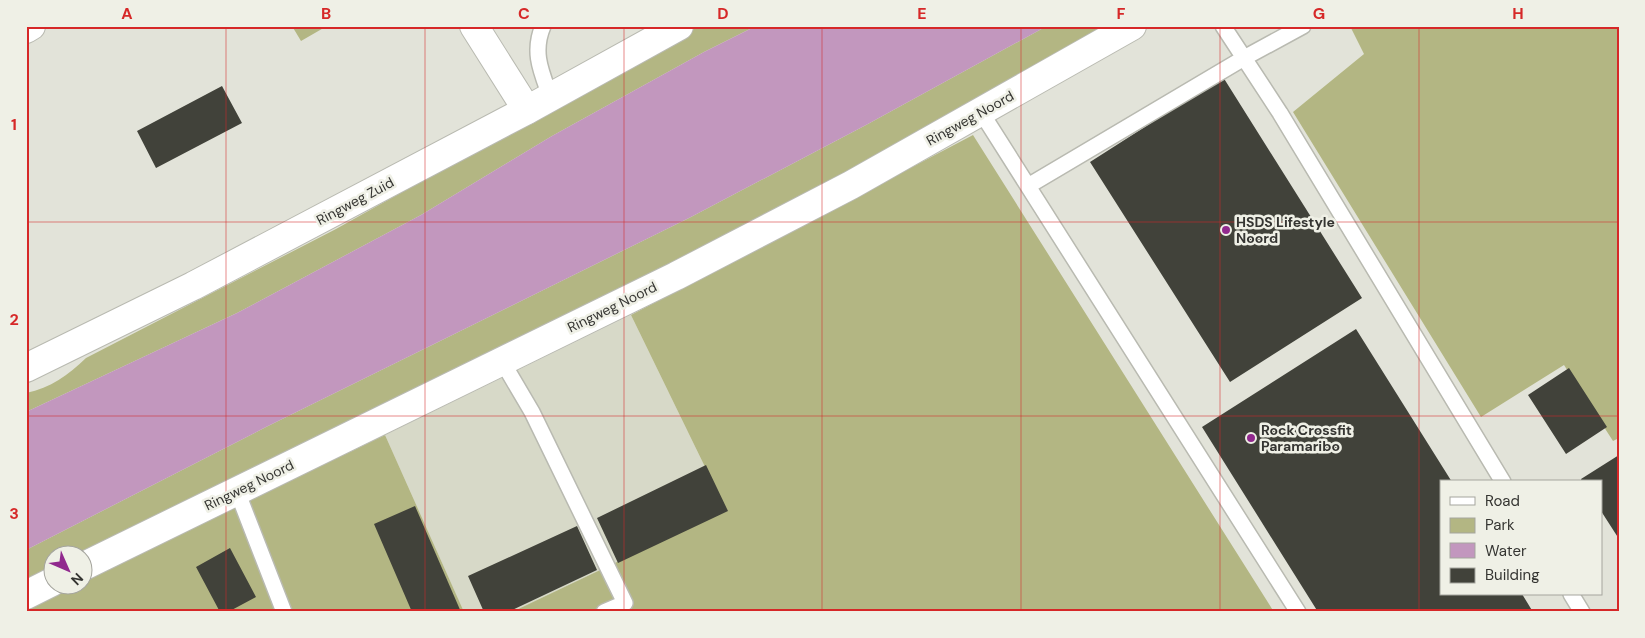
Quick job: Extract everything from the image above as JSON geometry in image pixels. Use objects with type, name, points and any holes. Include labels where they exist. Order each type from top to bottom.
[{"type":"street","points":[[26,29],[32,26]]},
{"type":"street","points":[[474,26],[527,110]]},
{"type":"street","name":"Ringweg Zuid","points":[[26,368],[193,286],[527,110],[679,26]]},
{"type":"street","name":"Ringweg Noord","points":[[92,562],[676,276],[851,185],[1132,26]]},
{"type":"street","points":[[26,595],[42,587]]},
{"type":"lane","points":[[543,26],[537,40],[539,66],[550,96]]},
{"type":"lane","points":[[1223,26],[1285,122],[1502,480]]},
{"type":"lane","points":[[1028,186],[1244,58],[1303,26]]},
{"type":"lane","points":[[981,112],[1298,612]]},
{"type":"lane","points":[[502,361],[532,412],[625,603],[604,612]]},
{"type":"lane","points":[[237,491],[284,612]]},
{"type":"lane","points":[[1572,596],[1582,612]]},
{"type":"shaded area","points":[[631,315],[726,510],[512,612],[464,612],[385,435]]},
{"type":"green space","points":[[292,26],[327,26],[301,41]]},
{"type":"green space","points":[[699,26],[756,26],[704,52],[552,136],[421,215],[237,313],[26,412],[26,393],[43,388],[59,380],[86,358],[336,229]]},
{"type":"green space","points":[[1047,26],[1106,26],[777,211],[382,408],[219,484],[92,548],[92,546],[42,546],[42,574],[26,582],[26,550],[266,427],[689,218],[866,125]]},
{"type":"green space","points":[[1350,26],[1619,26],[1619,438],[1613,441],[1564,365],[1481,417],[1293,112],[1364,54]]},
{"type":"green space","points":[[973,135],[1274,612],[512,612],[726,510],[631,315]]},
{"type":"green space","points":[[385,435],[464,612],[26,612],[26,607],[50,596],[92,596],[92,576]]},
{"type":"water","points":[[756,26],[1047,26],[866,125],[689,218],[266,427],[26,550],[26,412],[237,313],[421,215],[552,136],[704,52]]},
{"type":"building","name":"HSDS Lifestyle Noord","points":[[1223,77],[1362,298],[1230,382],[1090,162]]},
{"type":"building","points":[[222,86],[242,123],[156,168],[137,131]]},
{"type":"building","points":[[1356,329],[1451,480],[1440,480],[1440,596],[1523,596],[1533,612],[1318,612],[1202,427]]},
{"type":"building","points":[[1569,368],[1607,427],[1566,454],[1528,395]]},
{"type":"building","points":[[1619,455],[1619,539],[1602,513],[1602,480],[1581,479]]},
{"type":"building","points":[[706,465],[728,511],[618,563],[597,518]]},
{"type":"building","points":[[415,506],[461,612],[412,612],[374,524]]},
{"type":"building","points":[[577,526],[597,570],[508,612],[484,612],[468,576]]},
{"type":"building","points":[[230,548],[256,597],[228,612],[220,612],[196,567]]},
{"type":"place","name":"HSDS Lifestyle Noord","points":[[1226,230]]},
{"type":"place","name":"Rock Crossfit Paramaribo","points":[[1251,438]]}]
